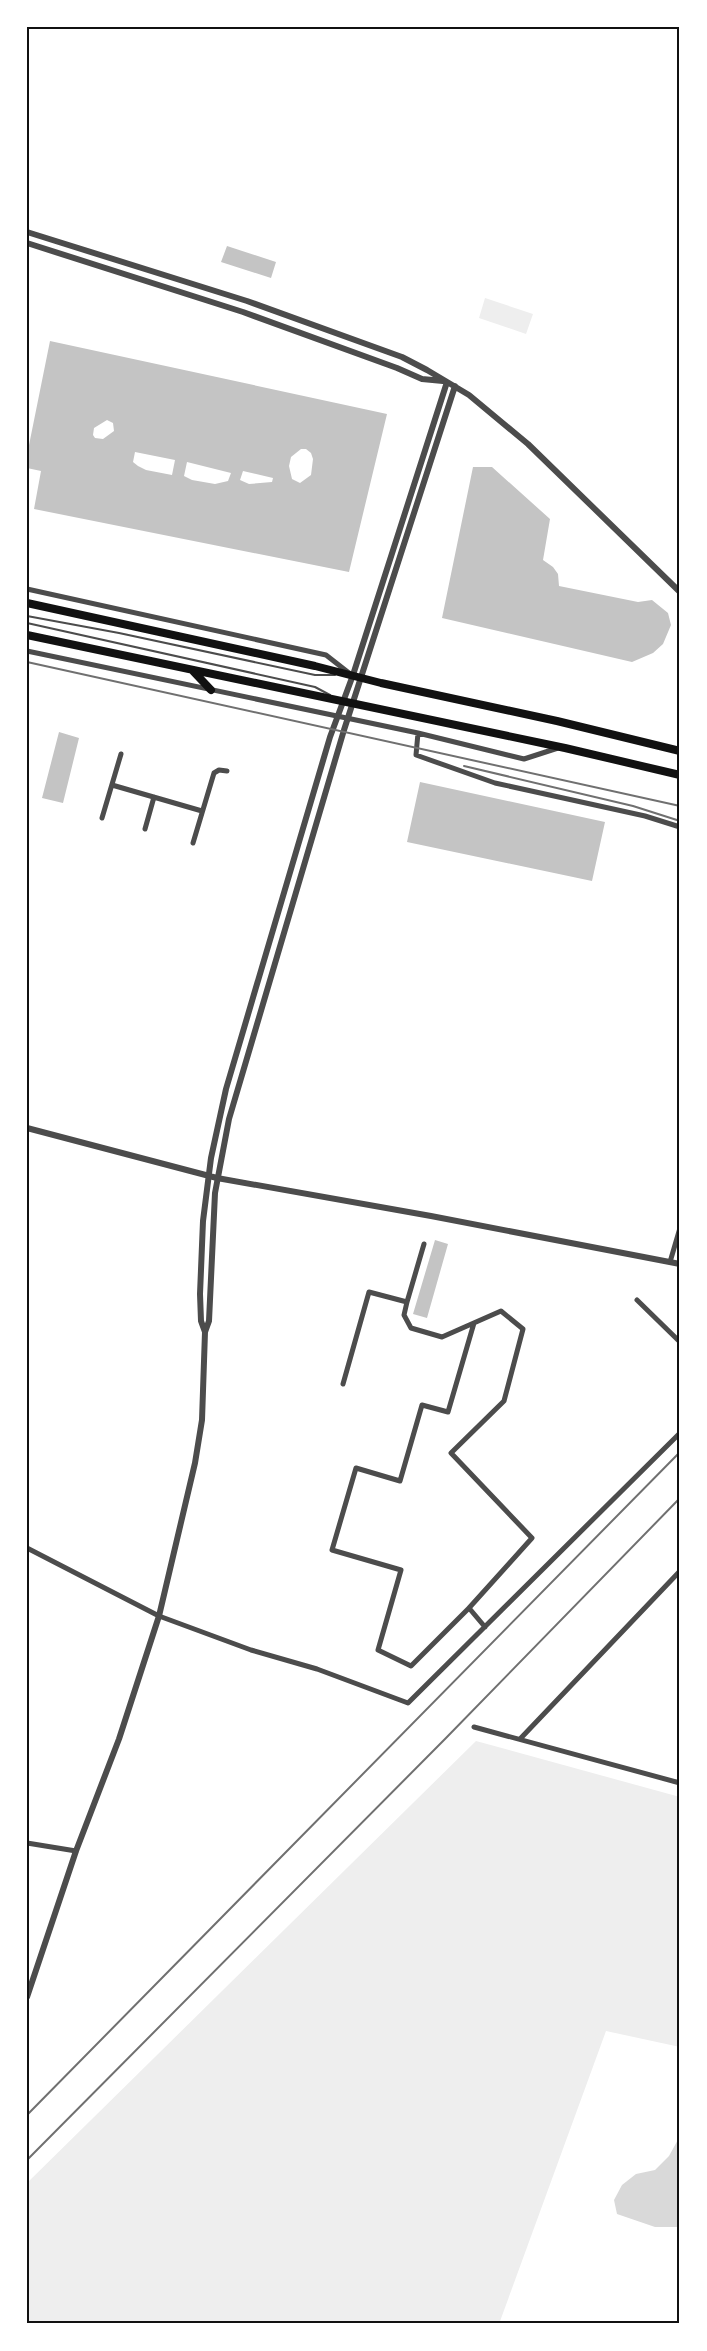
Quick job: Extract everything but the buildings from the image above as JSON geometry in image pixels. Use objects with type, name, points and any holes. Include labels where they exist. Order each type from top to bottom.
[{"type":"main road","points":[[27,603],[680,751]]},
{"type":"main road","points":[[27,635],[559,747],[680,775]]},
{"type":"main road","points":[[192,671],[211,690]]},
{"type":"street","points":[[27,232],[247,301],[402,357],[455,386],[528,444],[680,592]]},
{"type":"street","points":[[27,243],[243,312],[422,379],[447,382]]},
{"type":"street","points":[[205,1332],[210,1322],[212,1223],[217,1178],[237,1090],[352,703],[357,677],[447,382]]},
{"type":"street","points":[[27,1997],[76,1851],[119,1739],[159,1616],[195,1463],[202,1420],[205,1332],[201,1321],[200,1293],[209,1176],[226,1089],[336,716],[342,701],[357,677],[455,386]]},
{"type":"street","points":[[27,589],[326,655],[357,677]]},
{"type":"street","points":[[27,651],[418,733],[524,759],[559,747]]},
{"type":"street","points":[[418,733],[416,755],[495,783],[645,816],[680,827]]},
{"type":"street","points":[[102,818],[121,754]]},
{"type":"street","points":[[193,843],[214,773],[219,770],[227,771]]},
{"type":"street","points":[[112,785],[202,811]]},
{"type":"street","points":[[145,829],[154,797]]},
{"type":"street","points":[[27,1128],[217,1178],[680,1264]]},
{"type":"street","points":[[670,1262],[680,1228]]},
{"type":"street","points":[[424,1244],[404,1315],[411,1328],[442,1337],[501,1311],[523,1329],[504,1401],[451,1453],[532,1538],[469,1608],[411,1666],[378,1650],[401,1570],[332,1550],[356,1468],[400,1481],[423,1405],[448,1412],[474,1323]]},
{"type":"street","points":[[343,1384],[369,1292],[407,1302]]},
{"type":"street","points":[[637,1300],[680,1342]]},
{"type":"street","points":[[27,1548],[159,1616],[408,1703],[680,1433]]},
{"type":"street","points":[[519,1739],[680,1571]]},
{"type":"street","points":[[469,1608],[485,1627]]},
{"type":"street","points":[[474,1727],[680,1783]]},
{"type":"street","points":[[27,1843],[76,1851]]},
{"type":"lane","points":[[27,616],[119,633],[315,675],[357,677]]},
{"type":"lane","points":[[27,623],[315,687],[342,701]]},
{"type":"shaded area","points":[[485,298],[533,314],[526,334],[479,318]]},
{"type":"shaded area","points":[[476,1741],[680,1797],[680,2047],[606,2031],[499,2324],[27,2324],[27,2183]]},
{"type":"shaded area","points":[[680,2136],[680,2227],[655,2227],[617,2214],[614,2200],[622,2185],[636,2174],[655,2170],[669,2156]]},
{"type":"railway","points":[[27,662],[680,806]]},
{"type":"railway","points":[[464,766],[633,806],[680,821]]},
{"type":"railway","points":[[27,2115],[680,1452]]},
{"type":"railway","points":[[27,2160],[445,1739],[680,1498]]}]
